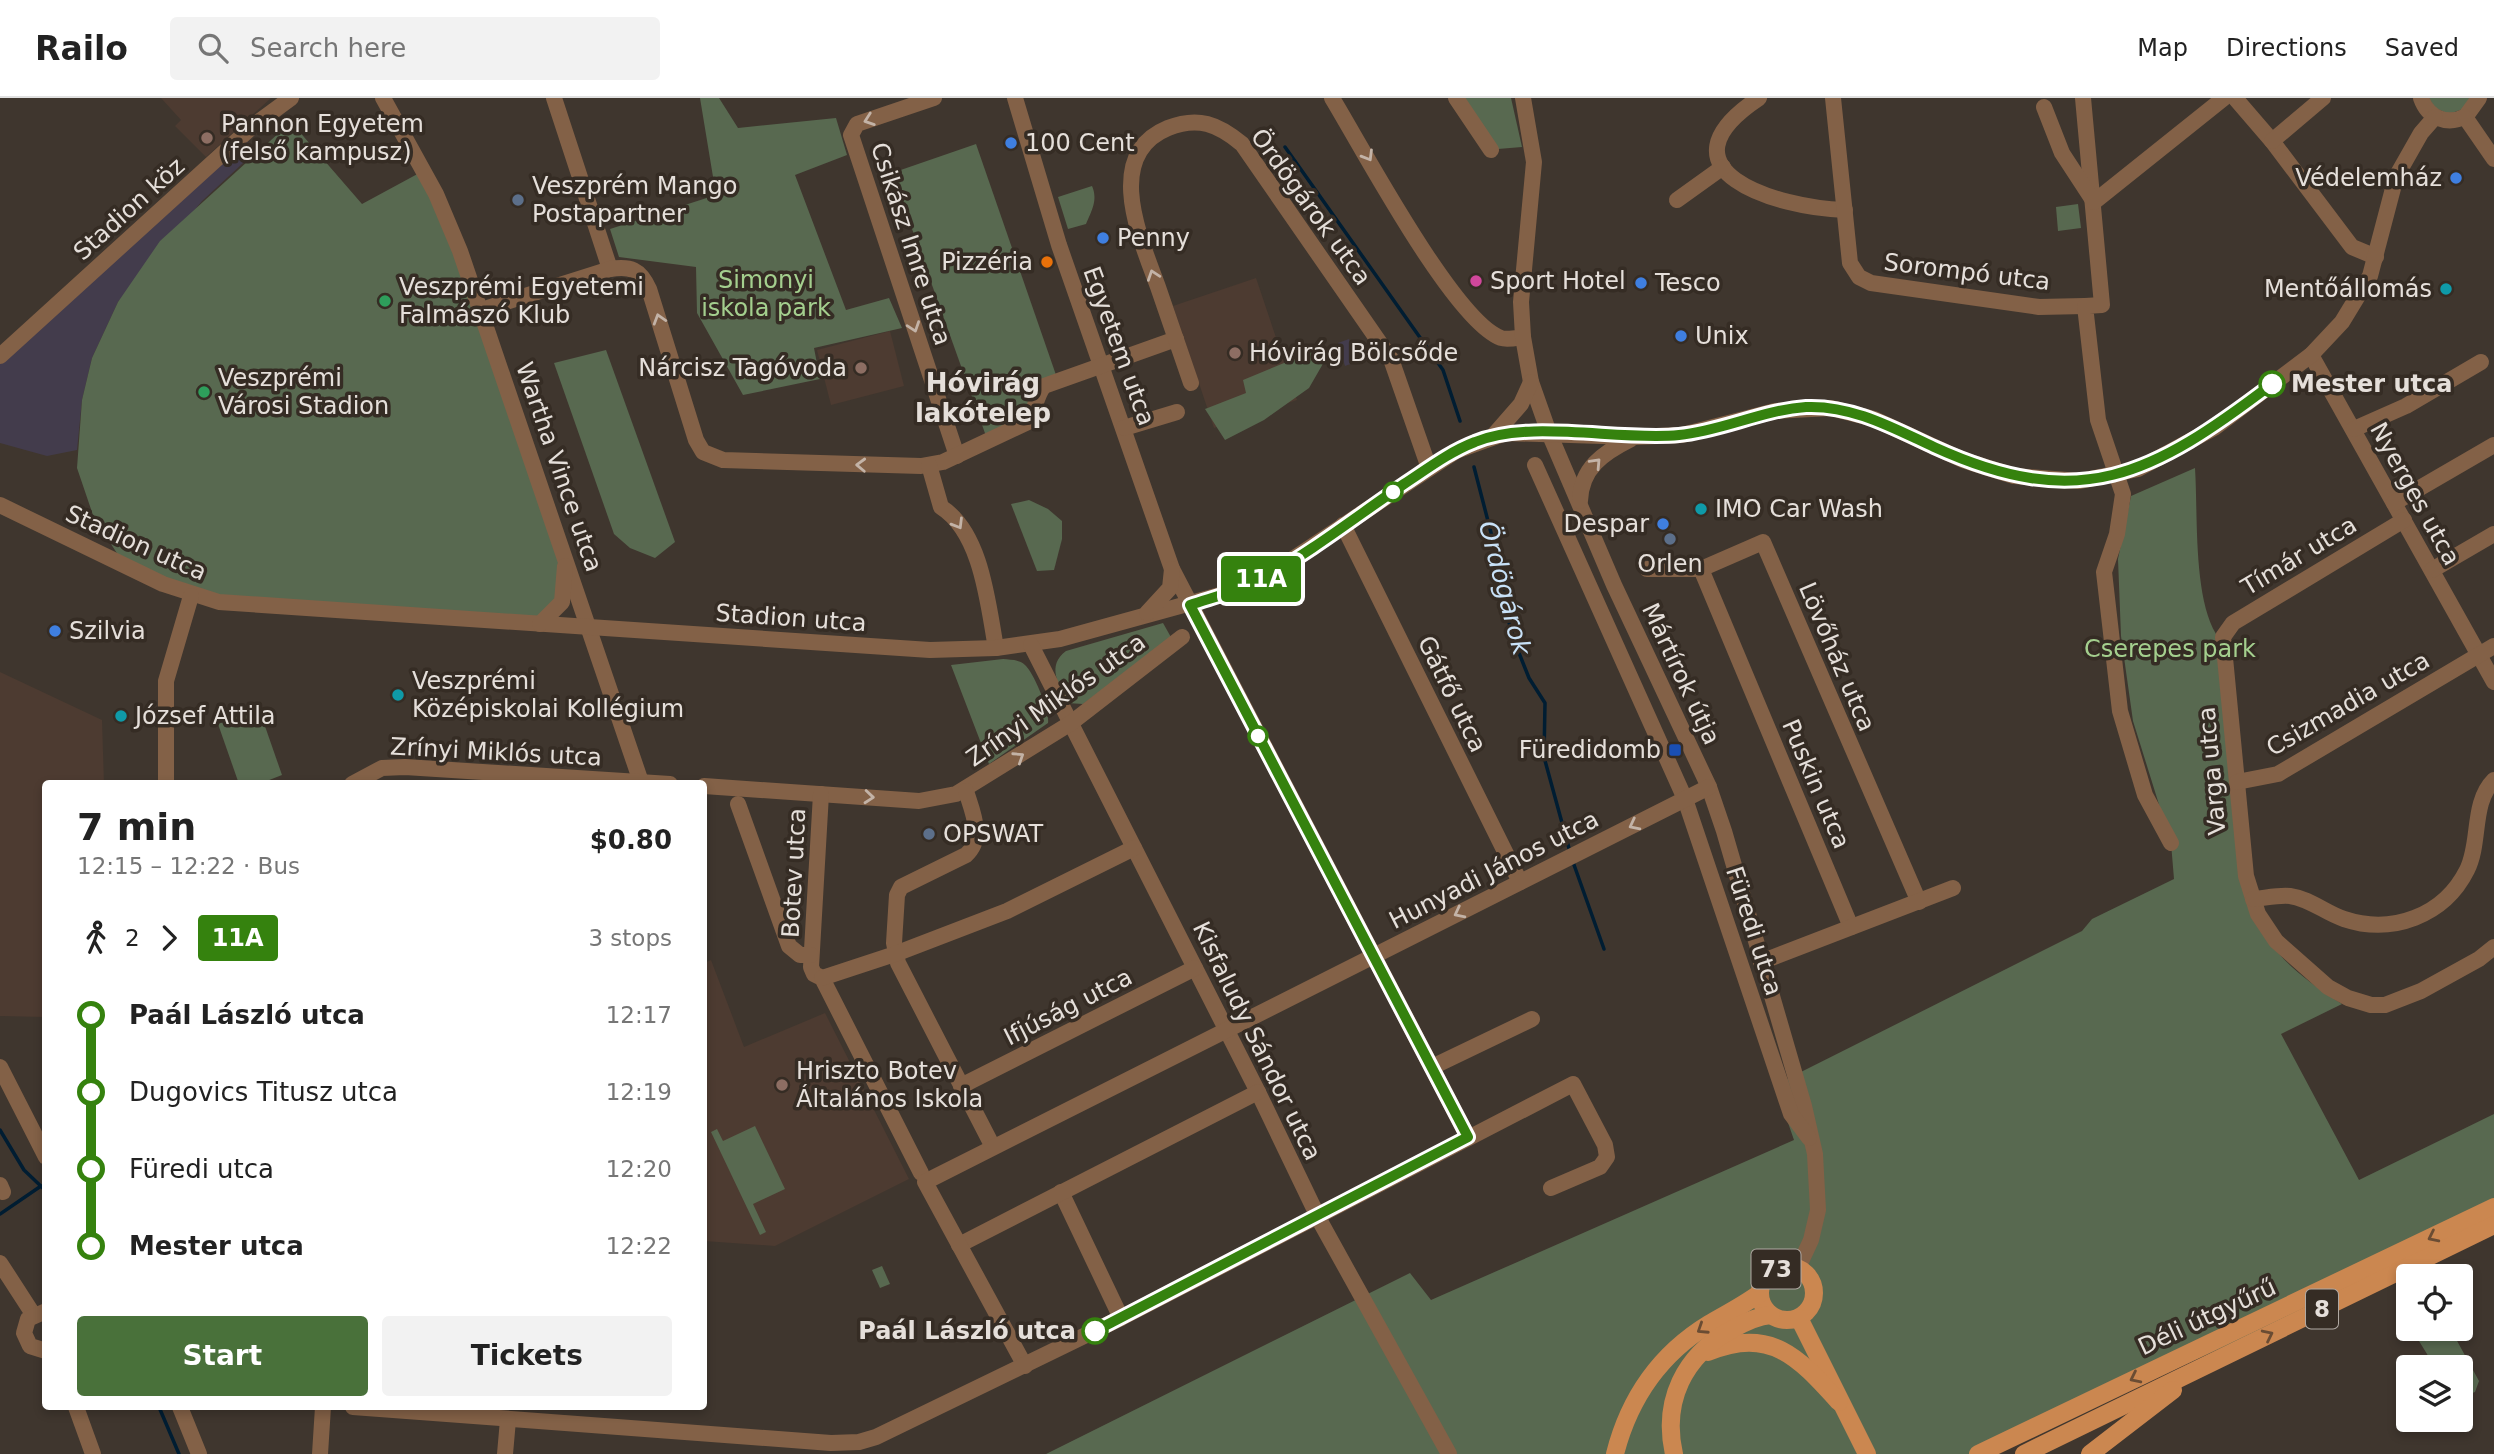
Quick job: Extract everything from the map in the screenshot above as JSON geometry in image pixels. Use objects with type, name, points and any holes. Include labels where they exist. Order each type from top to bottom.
[{"type":"main road","name":"Déli útgyűrű","points":[[1978,1454],[2494,1207]]},
{"type":"main road","name":"Déli útgyűrű","points":[[2024,1454],[2494,1225]]},
{"type":"main road","name":"73","points":[[1776,1268],[1798,1268],[1810,1278],[1815,1292],[1811,1307],[1799,1318],[1785,1320],[1771,1315],[1765,1309],[1760,1293],[1765,1278],[1776,1268]]},
{"type":"main road","points":[[1615,1454],[1626,1420],[1657,1368],[1684,1341],[1760,1293]]},
{"type":"main road","points":[[1674,1454],[1672,1410],[1681,1375],[1690,1363],[1719,1337],[1760,1316],[1771,1315]]},
{"type":"main road","name":"73","points":[[1799,1318],[1867,1454]]},
{"type":"main road","points":[[1690,1363],[1735,1343],[1768,1344],[1785,1351],[1804,1364],[1839,1402]]},
{"type":"main road","points":[[2090,1454],[2207,1365]]},
{"type":"street","name":"Stadion köz","points":[[0,356],[253,126],[291,98]]},
{"type":"street","name":"Wartha Vince utca","points":[[383,98],[436,194],[481,310],[640,780]]},
{"type":"street","points":[[554,98],[610,269]]},
{"type":"street","name":"Csikász Imre utca","points":[[934,98],[857,124],[851,135],[957,456]]},
{"type":"street","name":"Egyetem utca","points":[[1016,98],[1057,239],[1172,569],[1468,1137]]},
{"type":"street","points":[[1332,98],[1447,287],[1488,330],[1503,339],[1522,338]]},
{"type":"street","points":[[1456,98],[1491,150]]},
{"type":"street","name":"Mártírok útja","points":[[1523,98],[1534,162],[1521,302],[1522,338],[1531,382],[1549,433],[1709,787],[1724,831],[1804,1106],[1811,1141],[1818,1210],[1811,1240],[1798,1268]]},
{"type":"street","points":[[1759,98],[1726,124],[1719,144],[1723,167],[1737,183],[1755,193],[1808,208],[1845,210]]},
{"type":"street","name":"Sorompó utca","points":[[1833,98],[1850,262],[1856,273],[1865,281],[2039,307],[2085,306]]},
{"type":"street","points":[[2084,98],[2102,304],[2085,306],[2096,411],[2123,497],[2116,534],[2104,572],[2110,645],[2129,743],[2148,802],[2171,843]]},
{"type":"street","points":[[2094,202],[2224,98]]},
{"type":"street","points":[[2235,98],[2272,141],[2352,247],[2376,257]]},
{"type":"street","points":[[2272,141],[2323,98]]},
{"type":"street","points":[[2421,98],[2435,117],[2451,121],[2465,117],[2479,98]]},
{"type":"street","points":[[2044,107],[2062,153],[2094,202]]},
{"type":"street","name":"Stadion utca","points":[[0,505],[191,596],[245,605],[930,650],[996,649],[1031,645],[1190,605],[1260,580],[1456,451],[1493,436],[1549,433],[1633,438],[1682,435],[1775,411],[1831,408],[1874,419],[1963,460],[2002,473],[2063,481],[2115,476],[2138,469],[2188,445],[2311,355],[2350,311],[2370,276],[2396,177],[2421,133],[2435,117]]},
{"type":"street","points":[[2465,117],[2494,159]]},
{"type":"street","name":"Ördögárok utca","points":[[1191,383],[1137,227],[1131,200],[1131,178],[1142,148],[1159,132],[1191,122],[1216,125],[1242,144],[1391,359],[1429,468]]},
{"type":"street","points":[[1677,200],[1723,167]]},
{"type":"street","points":[[481,310],[610,269],[629,266],[643,275],[696,440],[703,452],[723,460],[929,465],[957,456],[1028,422],[1035,412],[1038,393],[1044,386],[1176,339]]},
{"type":"street","name":"Nyerges utca","points":[[2311,355],[2494,682]]},
{"type":"street","points":[[2354,429],[2406,406],[2481,362]]},
{"type":"street","points":[[1493,436],[1521,404],[1531,382]]},
{"type":"street","points":[[1124,428],[1177,412]]},
{"type":"street","points":[[1580,503],[1581,486],[1597,459],[1633,438]]},
{"type":"street","points":[[2394,503],[2494,445]]},
{"type":"street","points":[[929,465],[941,507],[952,514],[983,575],[996,649]]},
{"type":"street","name":"Füredi utca","points":[[1535,465],[1685,799],[1791,1114],[1811,1141]]},
{"type":"street","name":"Tímár utca","points":[[2222,637],[2233,622],[2404,520]]},
{"type":"street","name":"Gátfő utca","points":[[1343,525],[1520,882]]},
{"type":"street","points":[[2432,570],[2494,534]]},
{"type":"street","name":"Lövőház utca","points":[[1647,569],[1701,569],[1763,542],[1919,902]]},
{"type":"street","points":[[540,624],[562,602],[565,557]]},
{"type":"street","points":[[1140,617],[1158,603],[1170,588],[1172,569]]},
{"type":"street","name":"Puskin utca","points":[[1701,569],[1852,927]]},
{"type":"street","points":[[166,780],[166,681],[191,596]]},
{"type":"street","name":"Varga utca","points":[[2222,637],[2242,850],[2253,899],[2264,926],[2290,956],[2328,987],[2348,998],[2385,1005],[2421,991],[2479,960],[2494,947]]},
{"type":"street","name":"Zrínyi Miklós utca","points":[[707,786],[919,801],[966,791],[1071,723],[1182,638]]},
{"type":"street","name":"Kisfaludy Sándor utca","points":[[1031,645],[1227,1030],[1317,1215],[1397,1365],[1449,1454]]},
{"type":"street","name":"Csizmadia utca","points":[[2237,782],[2278,774],[2494,646]]},
{"type":"street","name":"Zrínyi Miklós utca","points":[[358,780],[382,768],[405,767],[610,780]]},
{"type":"street","points":[[2253,899],[2290,896],[2309,901],[2343,919],[2363,924],[2396,924],[2412,920],[2436,908],[2462,879],[2475,847],[2481,802],[2494,780]]},
{"type":"street","name":"Hunyadi János utca","points":[[923,1177],[993,1147],[1709,787]]},
{"type":"street","points":[[966,791],[976,830],[974,846],[966,855],[901,887],[897,895],[895,954],[993,1147]]},
{"type":"street","name":"Botev utca","points":[[821,794],[811,967],[814,974],[822,978],[923,1177],[1025,1366]]},
{"type":"street","name":"Botev utca","points":[[738,804],[789,946],[800,955],[811,955]]},
{"type":"street","points":[[822,978],[895,954],[1007,911],[1134,848]]},
{"type":"street","points":[[1761,962],[1953,888]]},
{"type":"street","name":"Ifjúság utca","points":[[961,1086],[1195,968]]},
{"type":"street","points":[[1432,1067],[1532,1018]]},
{"type":"street","points":[[0,1067],[42,1149]]},
{"type":"street","points":[[388,1410],[840,1449],[876,1437],[1025,1366],[1573,1084],[1605,1145],[1607,1157],[1600,1167],[1551,1188]]},
{"type":"street","points":[[959,1245],[1258,1092]]},
{"type":"street","points":[[1062,1192],[1121,1318]]},
{"type":"street","points":[[0,1263],[39,1312],[24,1325],[26,1340],[36,1350],[42,1351]]},
{"type":"street","points":[[77,1410],[93,1454]]},
{"type":"street","points":[[181,1410],[199,1454]]},
{"type":"street","points":[[320,1454],[323,1410]]},
{"type":"street","points":[[505,1454],[508,1420]]},
{"type":"shaded area","name":"Pannon Egyetem (felső kampusz)","points":[[161,98],[271,98],[206,157],[175,126],[181,120]]},
{"type":"shaded area","points":[[242,136],[256,151],[202,201],[118,302],[92,358],[82,400],[77,450],[47,456],[0,443],[0,356]]},
{"type":"shaded area","name":"Hóvirág Bölcsőde","points":[[1256,278],[1297,400],[1214,428],[1173,306]]},
{"type":"shaded area","name":"Nárcisz Tagóvoda","points":[[890,331],[904,386],[831,405],[817,350]]},
{"type":"shaded area","points":[[1349,339],[1356,362],[1345,366],[1338,343]]},
{"type":"shaded area","points":[[0,672],[102,720],[104,780],[42,780],[42,1017],[0,1016]]},
{"type":"shaded area","name":"Hriszto Botev Általános Iskola","points":[[711,960],[744,1047],[825,1013],[909,1179],[775,1246],[707,1241],[707,962]]},
{"type":"green space","name":"Simonyi iskola park","points":[[700,98],[719,98],[738,128],[836,118],[847,155],[795,175],[846,310],[889,298],[902,328],[814,348],[820,379],[743,395],[697,313],[696,267],[619,257],[610,229],[716,195]]},
{"type":"green space","points":[[1450,98],[1511,98],[1522,147],[1498,149]]},
{"type":"green space","points":[[2429,98],[2470,98],[2463,109],[2449,114],[2435,108]]},
{"type":"green space","points":[[291,122],[362,204],[423,171],[565,557],[562,602],[540,624],[245,605],[124,564],[94,518],[77,468],[82,400],[92,358],[118,302],[160,241]]},
{"type":"green space","points":[[976,144],[1056,375],[1025,418],[986,436],[892,173]]},
{"type":"green space","points":[[1092,186],[1094,200],[1086,224],[1068,229],[1058,197]]},
{"type":"green space","points":[[2078,204],[2081,228],[2058,231],[2056,207]]},
{"type":"green space","points":[[1323,347],[1328,355],[1309,388],[1264,420],[1225,440],[1205,409],[1246,393],[1243,380]]},
{"type":"green space","points":[[606,350],[675,542],[655,558],[630,548],[614,534],[554,363]]},
{"type":"green space","name":"Cserepes park","points":[[2195,468],[2200,576],[2203,598],[2216,634],[2240,867],[2246,892],[2263,932],[2274,948],[2303,976],[2342,1004],[2281,1034],[2359,1180],[2494,1114],[2494,1220],[2406,1264],[2396,1264],[2396,1269],[1988,1454],[1046,1454],[1410,1273],[1431,1300],[1794,1140],[1775,1085],[2082,931],[2092,919],[2174,879],[2171,843],[2133,721],[2121,636],[2118,559],[2131,496]]},
{"type":"green space","points":[[1029,500],[1048,509],[1062,521],[1062,539],[1054,570],[1037,571],[1011,504]]},
{"type":"green space","points":[[1163,623],[1172,639],[1083,704],[1067,703],[1055,669],[1066,651]]},
{"type":"green space","points":[[1003,659],[1020,662],[1029,669],[1044,702],[1048,723],[989,764],[951,665]]},
{"type":"green space","points":[[259,709],[282,775],[269,780],[238,780],[218,724]]},
{"type":"green space","points":[[755,1126],[785,1189],[753,1204],[766,1232],[760,1235],[711,1132],[717,1129],[723,1141]]},
{"type":"green space","points":[[882,1266],[890,1284],[880,1288],[872,1270]]},
{"type":"green space","points":[[2419,1341],[2457,1341],[2465,1355],[2428,1355]]},
{"type":"green space","points":[[2473,1370],[2479,1381],[2473,1393]]},
{"type":"waterway","name":"Ördögárok","points":[[1285,147],[1443,370],[1460,421]]},
{"type":"waterway","name":"Ördögárok","points":[[1474,467],[1503,579],[1508,619],[1515,643],[1529,678],[1545,703],[1544,757],[1570,852]]},
{"type":"waterway","name":"Ördögárok","points":[[1573,862],[1604,949]]},
{"type":"waterway","points":[[0,1130],[24,1170],[42,1187]]},
{"type":"waterway","points":[[0,1214],[41,1186]]},
{"type":"waterway","points":[[160,1410],[179,1454]]},
{"type":"bus line","name":"11A","points":[[1095,1331],[1468,1137],[1190,605],[1260,580],[1456,451],[1506,433],[1620,437],[1682,435],[1775,411],[1805,407],[1831,408],[1874,419],[1989,470],[2038,480],[2080,481],[2115,476],[2163,458],[2214,428],[2272,384]]},
{"type":"place","name":"Pannon Egyetem (felső kampusz)","points":[[207,138]]},
{"type":"place","name":"100 Cent","points":[[1011,143]]},
{"type":"place","name":"Védelemház","points":[[2456,178]]},
{"type":"place","name":"Veszprém Mango Postapartner","points":[[518,200]]},
{"type":"place","name":"Penny","points":[[1103,238]]},
{"type":"place","name":"Pizzéria","points":[[1047,262]]},
{"type":"place","name":"Sport Hotel","points":[[1476,281]]},
{"type":"place","name":"Tesco","points":[[1641,283]]},
{"type":"place","name":"Mentőállomás","points":[[2446,289]]},
{"type":"place","name":"Veszprémi Egyetemi Falmászó Klub","points":[[385,301]]},
{"type":"place","name":"Unix","points":[[1681,336]]},
{"type":"place","name":"Hóvirág Bölcsőde","points":[[1235,353]]},
{"type":"place","name":"Nárcisz Tagóvoda","points":[[861,368]]},
{"type":"place","name":"Mester utca","points":[[2272,384]]},
{"type":"place","name":"Veszprémi Városi Stadion","points":[[204,392]]},
{"type":"place","name":"IMO Car Wash","points":[[1701,509]]},
{"type":"place","name":"Despar","points":[[1663,524]]},
{"type":"place","name":"Orlen","points":[[1670,539]]},
{"type":"place","name":"Szilvia","points":[[55,631]]},
{"type":"place","name":"Veszprémi Középiskolai Kollégium","points":[[398,695]]},
{"type":"place","name":"József Attila","points":[[121,716]]},
{"type":"place","name":"Füredidomb","points":[[1675,750]]},
{"type":"place","name":"OPSWAT","points":[[929,834]]},
{"type":"place","name":"Hriszto Botev Általános Iskola","points":[[782,1085]]},
{"type":"place","name":"Paál László utca","points":[[1095,1331]]},
{"type":"district","name":"Hóvirág lakótelep","points":[[983,398]]}]
